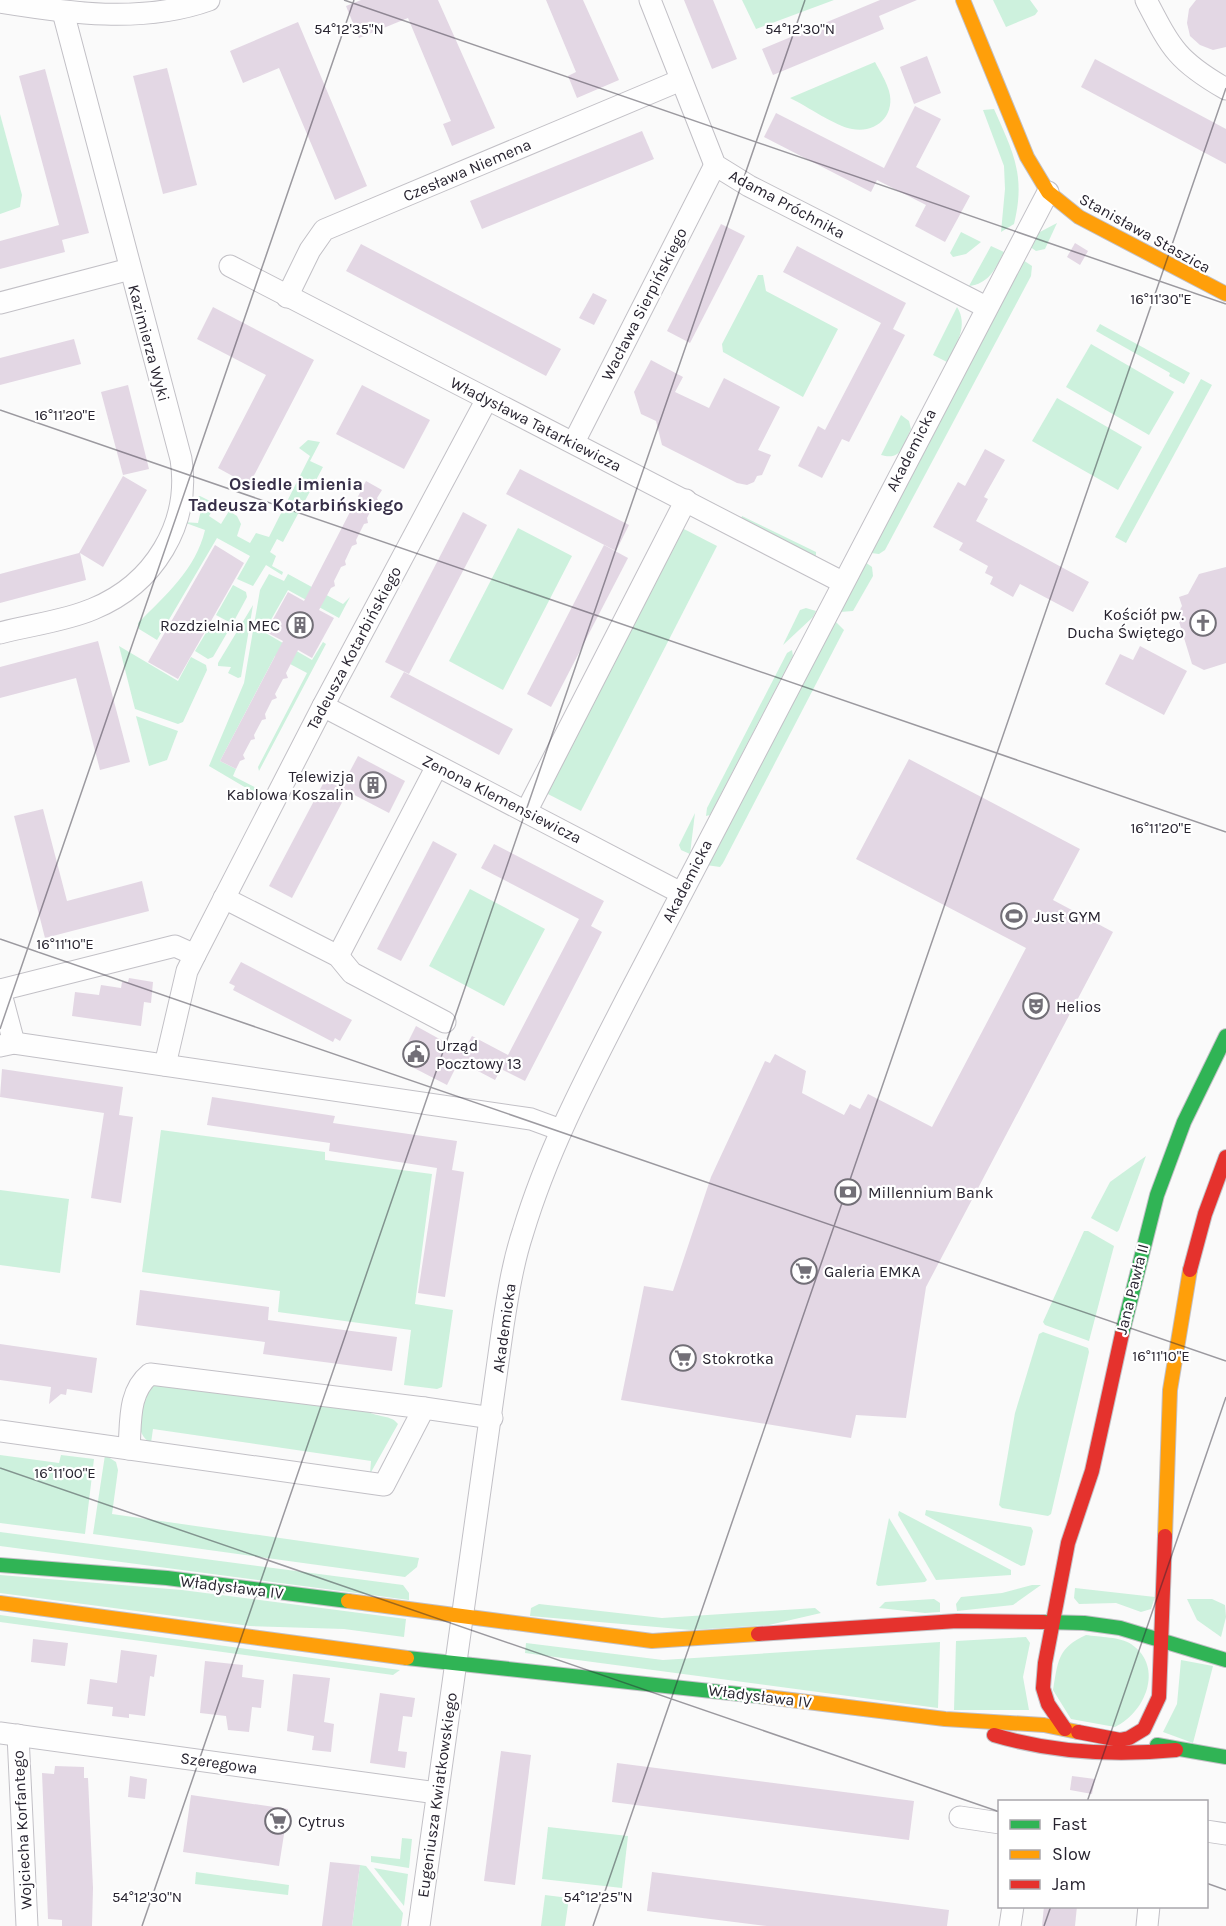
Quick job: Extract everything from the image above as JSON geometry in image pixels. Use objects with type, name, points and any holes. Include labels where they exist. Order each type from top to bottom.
[{"type":"main road","name":"Stanisława Staszica","points":[[963,0],[1027,157],[1048,192],[1079,217],[1226,294]]},
{"type":"main road","name":"Jana Pawła II","points":[[1054,1622],[1068,1543],[1092,1471],[1137,1266],[1157,1195],[1184,1122],[1226,1036]]},
{"type":"main road","points":[[1129,1738],[1144,1729],[1159,1696],[1170,1390],[1175,1345],[1197,1240],[1221,1180],[1226,1157]]},
{"type":"main road","name":"Władysława IV","points":[[0,1565],[166,1578],[652,1641],[957,1621],[1054,1622]]},
{"type":"main road","name":"Władysława IV","points":[[0,1604],[455,1664],[721,1691],[945,1719],[1065,1729]]},
{"type":"main road","points":[[1226,1660],[1120,1628],[1054,1622],[1045,1663],[1043,1688],[1048,1704],[1065,1729],[1102,1739],[1129,1738],[1176,1750],[1226,1757]]},
{"type":"main road","points":[[945,1719],[1024,1743],[1090,1753],[1118,1755],[1176,1750]]},
{"type":"street","points":[[0,2],[63,12],[97,14],[160,12],[209,0]]},
{"type":"street","name":"Adama Próchnika","points":[[650,0],[715,165],[749,186],[986,308]]},
{"type":"street","points":[[1146,0],[1173,49],[1184,63],[1226,89]]},
{"type":"street","name":"Kazimierza Wyki","points":[[0,633],[91,610],[129,589],[156,561],[169,538],[182,506],[185,483],[181,459],[63,12]]},
{"type":"street","name":"Czesława Niemena","points":[[287,297],[310,250],[324,230],[681,80]]},
{"type":"street","name":"Wacława Sierpińskiego","points":[[574,442],[715,165]]},
{"type":"street","name":"Akademicka","points":[[464,1618],[503,1326],[516,1256],[531,1206],[561,1130],[842,582],[1048,192]]},
{"type":"street","name":"Władysława Tatarkiewicza","points":[[230,266],[842,582]]},
{"type":"street","points":[[0,303],[130,269]]},
{"type":"street","name":"Tadeusza Kotarbińskiego","points":[[165,1065],[188,971],[195,955],[323,705],[486,399]]},
{"type":"street","points":[[526,812],[686,500]]},
{"type":"street","name":"Zenona Klemensiewicza","points":[[323,705],[681,893]]},
{"type":"street","points":[[338,956],[437,766]]},
{"type":"street","points":[[224,898],[338,956],[352,973],[445,1022]]},
{"type":"street","points":[[195,955],[175,946],[0,990],[7,1044],[531,1119],[561,1130]]},
{"type":"street","points":[[129,1449],[133,1402],[138,1384],[150,1374],[424,1407],[492,1418]]},
{"type":"street","points":[[0,1431],[384,1485],[424,1407]]},
{"type":"street","points":[[455,1664],[464,1618]]},
{"type":"street","name":"Eugeniusza Kwiatkowskiego","points":[[419,1926],[455,1664]]},
{"type":"street","name":"Szeregowa","points":[[9,1734],[437,1793]]},
{"type":"street","name":"Wojciecha Korfantego","points":[[9,1734],[27,1926]]},
{"type":"street","points":[[960,1817],[998,1823]]},
{"type":"street","points":[[1208,1831],[1226,1834]]},
{"type":"street","points":[[1010,1926],[1012,1908]]},
{"type":"street","points":[[1147,1926],[1149,1908]]},
{"type":"green space","points":[[742,0],[834,0],[756,29]]},
{"type":"green space","points":[[993,0],[1030,0],[1038,11],[1035,15],[1006,27]]},
{"type":"green space","points":[[875,62],[889,91],[890,108],[882,121],[869,129],[845,127],[790,98]]},
{"type":"green space","points":[[994,109],[1016,164],[1019,191],[1014,224],[1001,232],[1005,189],[1004,166],[983,110]]},
{"type":"green space","points":[[0,114],[22,195],[20,207],[0,214]]},
{"type":"green space","points":[[1057,223],[1045,249],[1036,251],[1029,246],[1038,233]]},
{"type":"green space","points":[[961,232],[981,242],[966,254],[953,257],[950,253]]},
{"type":"green space","points":[[991,246],[1004,252],[998,264],[987,279],[969,286]]},
{"type":"green space","points":[[1023,260],[1032,266],[1031,276],[885,550],[879,554],[871,553]]},
{"type":"green space","points":[[758,275],[763,275],[766,291],[838,329],[803,397],[723,352],[722,344]]},
{"type":"green space","points":[[957,307],[962,321],[960,335],[947,362],[933,355]]},
{"type":"green space","points":[[1100,324],[1190,373],[1184,384],[1169,376],[1170,373],[1096,331]]},
{"type":"green space","points":[[1091,344],[1174,392],[1149,435],[1066,387]]},
{"type":"green space","points":[[1201,379],[1212,385],[1126,543],[1115,537]]},
{"type":"green space","points":[[1057,398],[1142,447],[1118,490],[1032,441]]},
{"type":"green space","points":[[901,415],[909,421],[911,429],[904,446],[898,454],[893,456],[881,455]]},
{"type":"green space","points":[[308,440],[320,442],[310,461],[323,467],[283,542],[277,539],[270,552],[276,556],[272,566],[283,572],[282,575],[266,565],[253,586],[237,579],[250,556],[217,538],[157,640],[139,629],[138,623],[178,581],[201,544],[205,530],[183,522],[198,523],[201,510],[190,506],[190,501],[200,496],[216,504],[209,516],[221,524],[229,511],[237,516],[241,524],[237,536],[250,543],[256,533],[269,537],[310,456],[299,448]]},
{"type":"green space","points":[[742,516],[816,552],[816,558],[741,519]]},
{"type":"green space","points":[[680,527],[717,546],[581,811],[544,792]]},
{"type":"green space","points":[[518,528],[572,556],[503,690],[449,661]]},
{"type":"green space","points":[[865,562],[872,567],[873,576],[853,611],[840,612]]},
{"type":"green space","points":[[269,574],[284,581],[288,574],[343,604],[350,597],[339,618],[288,590],[264,632],[312,660],[323,642],[326,644],[259,771],[258,767],[307,673],[275,656],[220,761],[236,769],[233,776],[264,792],[265,799],[209,766],[244,683],[260,590]]},
{"type":"green space","points":[[233,585],[246,592],[247,597],[234,621],[229,622],[216,615]]},
{"type":"green space","points":[[253,605],[241,677],[238,678],[228,673],[231,667],[218,666],[218,663]]},
{"type":"green space","points":[[806,608],[816,611],[813,617],[783,645],[800,610]]},
{"type":"green space","points":[[834,620],[844,630],[723,863],[720,867],[706,865]]},
{"type":"green space","points":[[213,621],[226,628],[227,633],[213,657],[208,659],[195,651]]},
{"type":"green space","points":[[119,646],[178,681],[191,657],[206,665],[207,670],[183,722],[178,724],[135,709]]},
{"type":"green space","points":[[792,650],[793,656],[710,815],[706,816],[707,808],[787,653]]},
{"type":"green space","points":[[136,716],[178,731],[167,760],[149,766]]},
{"type":"green space","points":[[695,813],[690,854],[681,850],[679,845]]},
{"type":"green space","points":[[470,889],[545,929],[504,1006],[429,966]]},
{"type":"green space","points":[[161,1130],[325,1152],[325,1160],[432,1174],[415,1304],[453,1310],[442,1387],[437,1389],[404,1385],[411,1330],[278,1312],[280,1291],[142,1272]]},
{"type":"green space","points":[[1146,1156],[1119,1230],[1117,1232],[1091,1218],[1110,1182]]},
{"type":"green space","points":[[0,1190],[69,1199],[60,1273],[0,1265]]},
{"type":"green space","points":[[1084,1231],[1114,1246],[1089,1341],[1045,1325],[1043,1322]]},
{"type":"green space","points":[[1043,1332],[1088,1348],[1089,1352],[1051,1514],[1048,1516],[1002,1508],[999,1505],[1015,1413],[1039,1334]]},
{"type":"green space","points":[[159,1382],[363,1407],[371,1413],[390,1418],[398,1424],[370,1474],[371,1461],[153,1429],[151,1443],[144,1438],[140,1430],[140,1412],[147,1394]]},
{"type":"green space","points":[[0,1455],[59,1463],[61,1455],[94,1459],[85,1534],[0,1523]]},
{"type":"green space","points":[[105,1455],[116,1462],[118,1470],[112,1514],[419,1558],[417,1567],[405,1577],[93,1534]]},
{"type":"green space","points":[[926,1510],[1031,1527],[1033,1531],[1025,1565],[1021,1566],[925,1515]]},
{"type":"green space","points":[[899,1511],[1011,1570],[1011,1575],[936,1580],[898,1515]]},
{"type":"green space","points":[[889,1518],[927,1580],[925,1582],[878,1586],[876,1584]]},
{"type":"green space","points":[[0,1532],[403,1585],[409,1593],[409,1600],[0,1546]]},
{"type":"green space","points":[[0,1575],[182,1590],[406,1619],[404,1637],[344,1629],[250,1626],[0,1593]]},
{"type":"green space","points":[[1032,1585],[1041,1585],[1013,1605],[957,1611],[956,1604],[961,1597],[1002,1593]]},
{"type":"green space","points":[[1075,1588],[1155,1597],[1151,1609],[1141,1612],[1116,1603],[1079,1604],[1074,1598]]},
{"type":"green space","points":[[934,1599],[940,1603],[940,1612],[925,1613],[879,1608],[885,1602]]},
{"type":"green space","points":[[1187,1599],[1212,1599],[1225,1605],[1226,1617],[1221,1637],[1197,1620]]},
{"type":"green space","points":[[539,1604],[662,1618],[815,1608],[821,1613],[769,1625],[691,1630],[530,1616],[531,1608]]},
{"type":"green space","points":[[0,1615],[400,1670],[393,1675],[0,1622]]},
{"type":"green space","points":[[1086,1635],[1127,1642],[1141,1654],[1147,1665],[1149,1677],[1142,1701],[1126,1720],[1115,1727],[1071,1719],[1053,1690],[1060,1657],[1069,1645]]},
{"type":"green space","points":[[1026,1637],[1030,1643],[1023,1677],[1029,1710],[954,1710],[956,1641]]},
{"type":"green space","points":[[940,1642],[938,1708],[525,1653],[526,1643],[663,1660]]},
{"type":"green space","points":[[1181,1660],[1213,1666],[1193,1743],[1163,1732],[1177,1704]]},
{"type":"green space","points":[[548,1827],[628,1836],[622,1888],[542,1879]]},
{"type":"green space","points":[[402,1838],[412,1839],[409,1868],[371,1862],[371,1856],[400,1859]]},
{"type":"green space","points":[[360,1865],[366,1866],[403,1913],[401,1926],[352,1926]]},
{"type":"green space","points":[[374,1868],[408,1874],[404,1906]]},
{"type":"green space","points":[[196,1872],[289,1885],[288,1895],[195,1884]]},
{"type":"green space","points":[[545,1895],[569,1898],[565,1926],[541,1926]]},
{"type":"building","points":[[361,0],[438,0],[495,128],[452,146],[443,124],[451,121],[408,18],[359,38],[346,6]]},
{"type":"building","points":[[546,0],[583,0],[619,80],[577,98],[568,76],[576,72]]},
{"type":"building","points":[[684,0],[713,0],[737,59],[712,69]]},
{"type":"building","points":[[880,0],[917,0],[879,16],[884,29],[773,75],[762,49]]},
{"type":"building","points":[[1196,0],[1226,0],[1226,47],[1213,50],[1200,45],[1190,36],[1187,23],[1189,9]]},
{"type":"building","points":[[298,22],[367,186],[335,200],[279,68],[243,83],[230,51]]},
{"type":"building","points":[[927,56],[941,93],[914,104],[900,67]]},
{"type":"building","points":[[1095,59],[1226,129],[1226,164],[1081,87]]},
{"type":"building","points":[[167,68],[197,185],[163,194],[133,76]]},
{"type":"building","points":[[45,69],[89,233],[62,240],[65,252],[0,269],[0,241],[59,225],[19,76]]},
{"type":"building","points":[[915,106],[941,119],[916,167],[970,196],[945,242],[915,226],[926,205],[877,180],[871,192],[764,137],[776,113],[884,168]]},
{"type":"building","points":[[642,131],[654,159],[482,229],[470,201]]},
{"type":"building","points":[[721,224],[745,236],[690,343],[667,331]]},
{"type":"building","points":[[1075,243],[1088,251],[1080,265],[1067,257]]},
{"type":"building","points":[[361,244],[561,349],[546,376],[346,271]]},
{"type":"building","points":[[797,246],[906,303],[893,329],[905,335],[849,442],[842,439],[822,478],[798,466],[818,426],[825,430],[881,323],[783,272]]},
{"type":"building","points":[[593,293],[607,300],[594,325],[579,318]]},
{"type":"building","points":[[213,307],[314,360],[249,485],[218,468],[266,375],[197,339]]},
{"type":"building","points":[[74,339],[81,364],[0,385],[0,358]]},
{"type":"building","points":[[651,360],[683,377],[675,392],[709,408],[724,378],[780,407],[758,450],[771,455],[762,475],[757,476],[754,482],[747,485],[737,483],[662,445],[656,421],[641,414],[634,392]]},
{"type":"building","points":[[128,385],[149,469],[123,475],[101,392]]},
{"type":"building","points":[[362,385],[430,420],[404,469],[336,434]]},
{"type":"building","points":[[985,449],[1005,460],[984,497],[988,499],[976,521],[1089,582],[1073,612],[1020,584],[1013,597],[990,584],[993,577],[985,573],[988,566],[959,550],[963,543],[933,527],[958,482],[965,486]]},
{"type":"building","points":[[520,469],[629,525],[616,551],[506,494]]},
{"type":"building","points":[[123,476],[147,490],[103,567],[80,553],[86,580],[0,603],[0,574],[79,553]]},
{"type":"building","points":[[366,481],[382,490],[377,498],[379,502],[374,504],[367,518],[368,523],[364,524],[356,540],[357,544],[352,546],[345,561],[346,565],[341,567],[334,581],[335,586],[331,588],[319,610],[334,618],[312,658],[298,650],[286,673],[288,678],[283,679],[275,694],[277,698],[272,700],[265,714],[266,719],[262,720],[254,735],[255,739],[251,740],[243,755],[245,759],[240,761],[236,769],[220,761],[283,641],[266,632],[288,592],[304,601]]},
{"type":"building","points":[[463,512],[487,525],[409,674],[385,662]]},
{"type":"building","points":[[215,545],[244,563],[178,679],[148,662]]},
{"type":"building","points":[[604,545],[628,558],[551,707],[527,694]]},
{"type":"building","name":"Kościół pw. Ducha Świętego","points":[[1226,567],[1226,663],[1204,670],[1192,664],[1177,615],[1182,606],[1179,597],[1188,594],[1199,574]]},
{"type":"building","points":[[98,641],[130,762],[100,770],[76,678],[0,698],[0,667]]},
{"type":"building","points":[[1140,646],[1187,671],[1164,715],[1105,684],[1120,654],[1133,660]]},
{"type":"building","points":[[404,672],[513,729],[499,755],[390,697]]},
{"type":"building","name":"Telewizja Kablowa Koszalin","points":[[358,756],[405,781],[389,813],[341,788]]},
{"type":"building","points":[[909,759],[1080,849],[1053,900],[1113,932],[926,1287],[906,1418],[856,1415],[851,1438],[621,1400],[644,1286],[673,1291],[711,1177],[765,1061],[770,1063],[775,1054],[806,1071],[802,1093],[844,1115],[850,1104],[860,1109],[868,1094],[932,1127],[1026,948],[856,859]]},
{"type":"building","points":[[325,780],[348,791],[292,898],[269,886]]},
{"type":"building","points":[[43,809],[67,901],[142,881],[149,911],[45,938],[14,816]]},
{"type":"building","points":[[433,841],[457,854],[401,961],[377,949]]},
{"type":"building","points":[[494,844],[604,901],[591,926],[602,932],[525,1081],[501,1069],[495,1080],[459,1061],[447,1085],[414,1068],[407,1044],[416,1026],[463,1052],[472,1036],[508,1055],[579,919],[481,868]]},
{"type":"building","points":[[241,962],[352,1020],[340,1041],[335,1038],[333,1042],[233,990],[235,986],[229,983]]},
{"type":"building","points":[[129,978],[153,982],[151,1003],[144,1002],[141,1026],[72,1016],[75,992],[99,995],[101,985],[121,988],[122,982],[128,982]]},
{"type":"building","points":[[2,1069],[123,1087],[119,1115],[133,1117],[121,1203],[91,1198],[104,1113],[0,1097]]},
{"type":"building","points":[[212,1097],[335,1116],[333,1123],[457,1141],[452,1170],[464,1172],[445,1297],[418,1293],[437,1168],[329,1151],[330,1143],[207,1125]]},
{"type":"building","points":[[140,1290],[269,1307],[268,1320],[397,1337],[392,1371],[263,1354],[265,1342],[136,1325]]},
{"type":"building","points":[[0,1344],[97,1358],[92,1393],[67,1389],[66,1395],[61,1394],[49,1404],[51,1387],[0,1380]]},
{"type":"building","points":[[33,1639],[68,1643],[65,1666],[31,1662]]},
{"type":"building","points":[[121,1650],[157,1655],[154,1677],[150,1676],[145,1716],[129,1714],[129,1718],[112,1716],[113,1707],[87,1704],[90,1679],[117,1683]]},
{"type":"building","points":[[205,1661],[243,1665],[242,1677],[264,1680],[261,1708],[252,1707],[249,1732],[228,1730],[226,1716],[200,1713]]},
{"type":"building","points":[[293,1674],[330,1678],[324,1722],[334,1724],[331,1752],[312,1750],[314,1736],[287,1731]]},
{"type":"building","points":[[380,1693],[415,1698],[412,1717],[403,1716],[398,1751],[407,1752],[405,1768],[370,1763]]},
{"type":"building","points":[[501,1751],[531,1755],[515,1885],[484,1881]]},
{"type":"building","points":[[617,1763],[914,1801],[909,1840],[612,1802]]},
{"type":"building","points":[[55,1766],[84,1767],[84,1778],[88,1778],[93,1888],[92,1926],[62,1926],[62,1920],[48,1919],[42,1773],[54,1774]]},
{"type":"building","points":[[130,1776],[147,1779],[145,1799],[128,1797]]},
{"type":"building","points":[[1072,1776],[1095,1779],[1092,1794],[1070,1790]]},
{"type":"building","points":[[191,1795],[288,1809],[279,1866],[183,1852]]},
{"type":"building","points":[[330,1862],[360,1865],[352,1926],[322,1926]]},
{"type":"building","points":[[652,1872],[949,1910],[947,1926],[767,1926],[647,1911]]},
{"type":"building","points":[[1044,1908],[1077,1908],[1075,1926],[1042,1926]]},
{"type":"traffic: fast","points":[[1122,1334],[1157,1195],[1184,1122],[1226,1036]]},
{"type":"traffic: fast","points":[[0,1565],[167,1578],[348,1601]]},
{"type":"traffic: fast","points":[[1043,1622],[1084,1623],[1120,1628],[1226,1660]]},
{"type":"traffic: fast","points":[[407,1658],[767,1697]]},
{"type":"traffic: fast","points":[[1157,1745],[1226,1757]]},
{"type":"traffic: slow","points":[[963,0],[1027,157],[1048,192],[1079,217],[1226,294]]},
{"type":"traffic: slow","points":[[1165,1536],[1170,1390],[1190,1270]]},
{"type":"traffic: slow","points":[[348,1601],[652,1641],[758,1634]]},
{"type":"traffic: slow","points":[[0,1603],[407,1658]]},
{"type":"traffic: slow","points":[[767,1697],[945,1719],[1044,1725],[1078,1732]]},
{"type":"traffic: jam","points":[[1190,1270],[1205,1214],[1226,1157]]},
{"type":"traffic: jam","points":[[1065,1729],[1048,1704],[1043,1688],[1045,1663],[1068,1543],[1092,1471],[1122,1334]]},
{"type":"traffic: jam","points":[[1078,1732],[1120,1740],[1129,1738],[1144,1729],[1159,1697],[1165,1536]]},
{"type":"traffic: jam","points":[[758,1634],[957,1621],[1043,1622]]},
{"type":"traffic: jam","points":[[994,1735],[1039,1746],[1084,1752],[1130,1753],[1176,1750]]},
{"type":"place","name":"Kościół pw. Ducha Świętego","points":[[1203,623]]},
{"type":"place","name":"Rozdzielnia MEC","points":[[300,625]]},
{"type":"place","name":"Telewizja Kablowa Koszalin","points":[[373,785]]},
{"type":"place","name":"Just GYM","points":[[1014,916]]},
{"type":"place","name":"Helios","points":[[1036,1006]]},
{"type":"place","name":"Urząd Pocztowy 13","points":[[416,1054]]},
{"type":"place","name":"Millennium Bank","points":[[848,1192]]},
{"type":"place","name":"Galeria EMKA","points":[[804,1271]]},
{"type":"place","name":"Stokrotka","points":[[683,1358]]},
{"type":"place","name":"Cytrus","points":[[278,1821]]},
{"type":"district","name":"Osiedle imienia Tadeusza Kotarbińskiego","points":[[296,494]]}]
